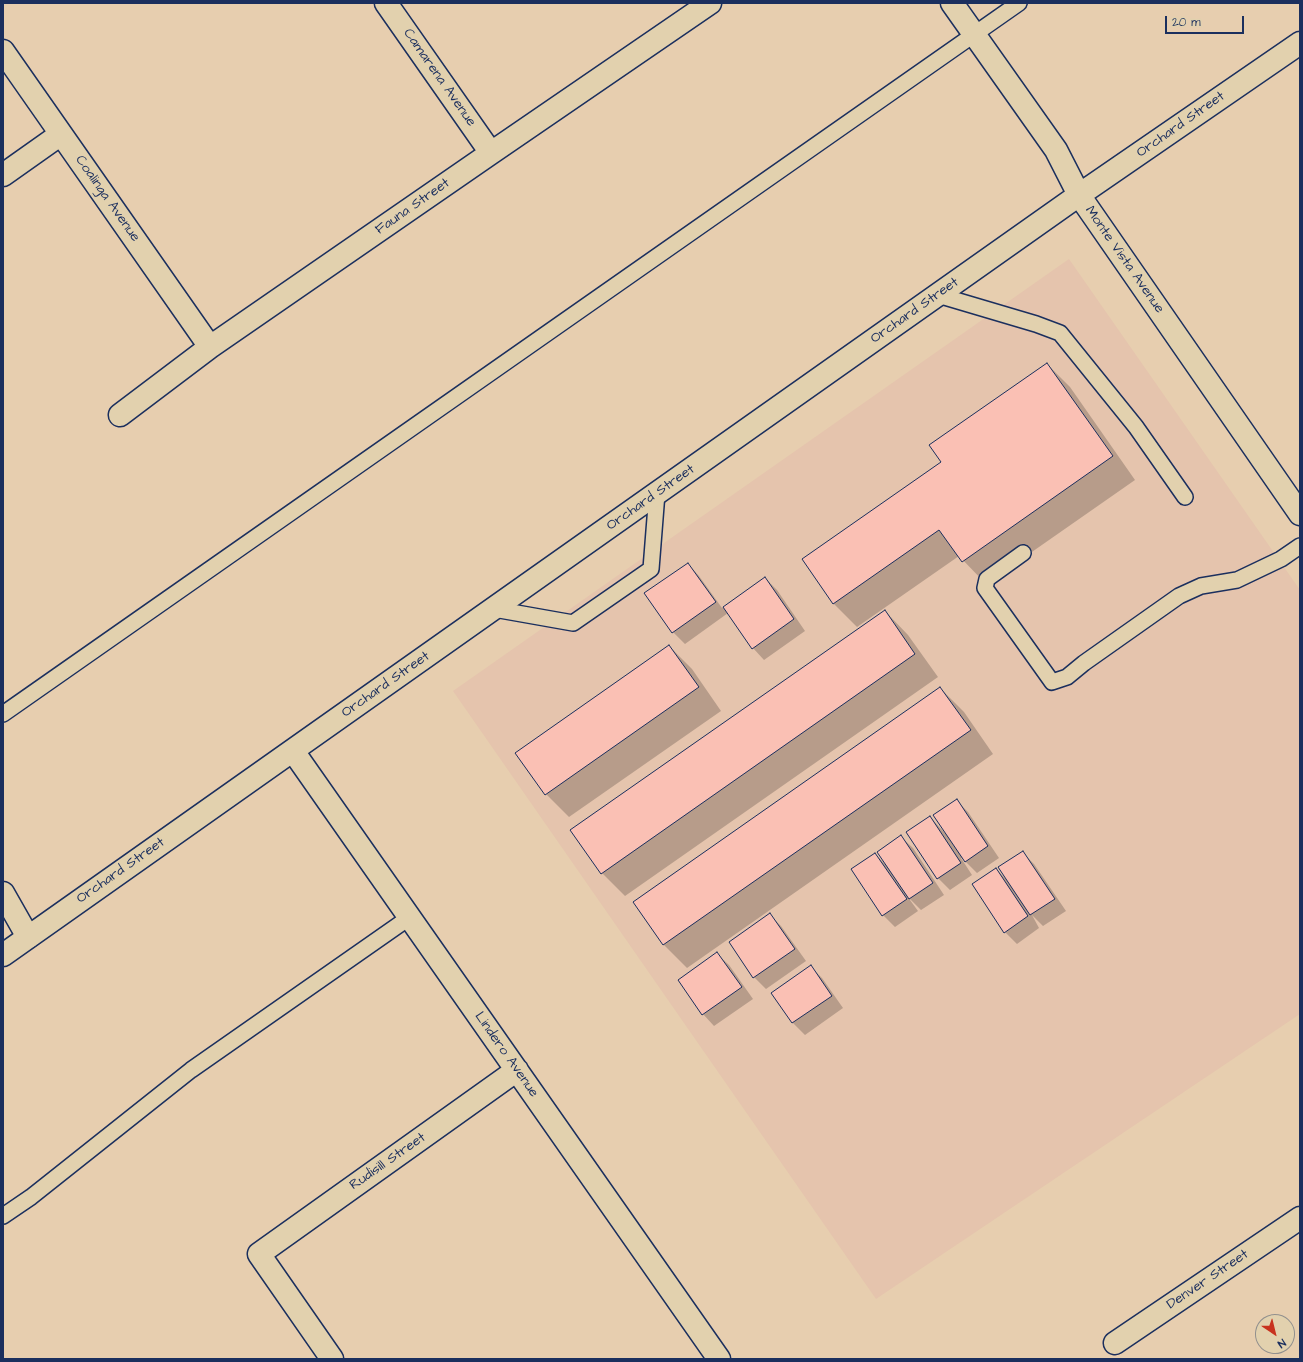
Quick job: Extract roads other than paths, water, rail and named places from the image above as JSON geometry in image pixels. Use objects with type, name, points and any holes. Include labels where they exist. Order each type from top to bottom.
[{"type":"street","name":"Camarena Avenue","points":[[386,3],[491,153]]},
{"type":"street","name":"Fauna Street","points":[[120,415],[210,347],[710,3]]},
{"type":"street","name":"Monte Vista Avenue","points":[[952,3],[1056,150],[1079,195],[1300,514]]},
{"type":"street","name":"Orchard Street","points":[[3,954],[1079,195],[1300,43]]},
{"type":"street","name":"Coalinga Avenue","points":[[3,51],[210,347]]},
{"type":"street","points":[[3,175],[61,134]]},
{"type":"street","name":"Lindero Avenue","points":[[293,750],[719,1359]]},
{"type":"street","points":[[3,893],[28,937]]},
{"type":"street","name":"Rudisill Street","points":[[332,1359],[259,1254],[517,1070]]},
{"type":"street","name":"Denver Street","points":[[1116,1343],[1300,1218]]},
{"type":"lane","points":[[3,714],[1019,3]]},
{"type":"lane","points":[[938,295],[1036,324],[1060,333],[1136,427],[1185,497]]},
{"type":"lane","points":[[494,609],[573,623],[651,568],[657,493]]},
{"type":"lane","points":[[1023,553],[987,579],[985,588],[1052,682],[1067,677],[1084,663],[1179,596],[1201,586],[1237,580],[1281,559],[1300,546]]},
{"type":"lane","points":[[3,1216],[30,1197],[191,1070],[410,918]]}]
